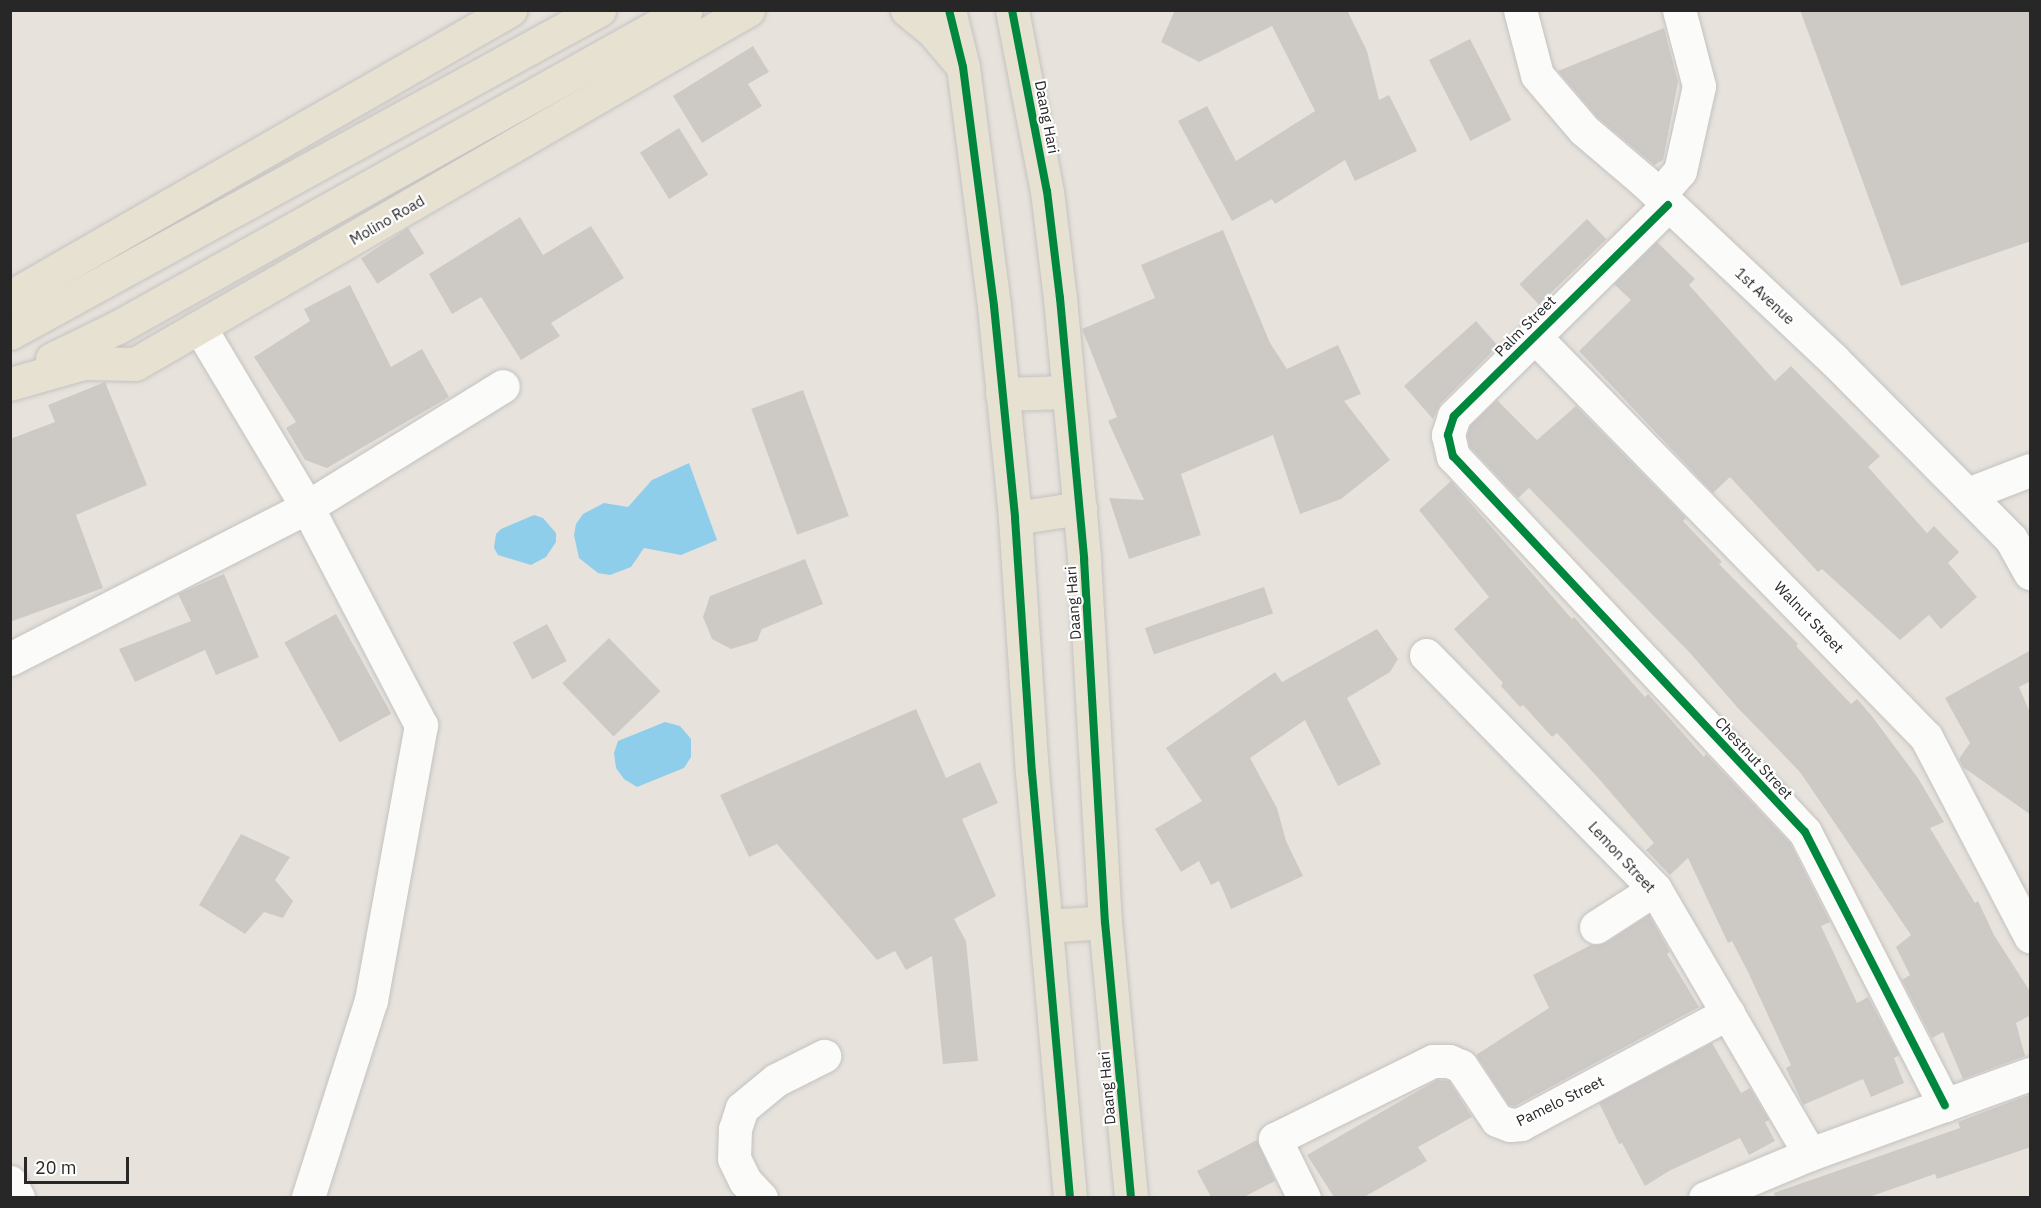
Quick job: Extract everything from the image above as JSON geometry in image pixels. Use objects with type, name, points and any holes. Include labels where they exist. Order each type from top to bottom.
[{"type":"main road","points":[[10,297],[510,10]]},
{"type":"main road","points":[[10,333],[599,10]]},
{"type":"main road","name":"Molino Road","points":[[10,382],[118,327],[686,10]]},
{"type":"main road","name":"Molino Road","points":[[10,382],[83,363],[135,364],[748,10]]},
{"type":"main road","points":[[907,10],[932,30],[963,67]]},
{"type":"main road","points":[[949,10],[963,67],[981,199],[1015,518],[1032,772],[1070,1197]]},
{"type":"main road","name":"Daang Hari","points":[[1012,10],[1047,191],[1080,508],[1105,922],[1131,1197]]},
{"type":"main road","points":[[1002,394],[1068,392]]},
{"type":"main road","points":[[1015,518],[1080,508]]},
{"type":"main road","points":[[1047,926],[1105,922]]},
{"type":"street","name":"1st Avenue","points":[[1520,10],[1537,75],[1584,130],[1663,200],[1833,359],[2011,538],[2031,573]]},
{"type":"street","name":"Palm Street","points":[[1473,479],[1453,456],[1448,435],[1454,416],[1663,200],[1680,171],[1699,87],[1678,10]]},
{"type":"street","points":[[200,328],[307,507],[421,725],[370,1000],[308,1197]]},
{"type":"street","name":"Walnut Street","points":[[1533,336],[1926,736],[2031,936]]},
{"type":"street","points":[[10,659],[307,507],[503,386]]},
{"type":"street","points":[[1968,494],[2031,470]]},
{"type":"street","name":"Chestnut Street","points":[[1473,479],[1805,832],[1945,1105]]},
{"type":"street","name":"Lemon Street","points":[[1426,654],[1655,889],[1810,1154]]},
{"type":"street","points":[[1596,927],[1655,889]]},
{"type":"street","name":"Pamelo Street","points":[[1304,1197],[1275,1139],[1433,1061],[1449,1060],[1461,1066],[1497,1120],[1510,1125],[1521,1124],[1728,1013]]},
{"type":"street","points":[[761,1197],[745,1181],[734,1158],[735,1129],[742,1108],[776,1080],[824,1056]]},
{"type":"street","points":[[1705,1197],[1810,1154],[2031,1074]]},
{"type":"street","points":[[10,1182],[18,1197]]},
{"type":"water","points":[[689,463],[717,540],[681,555],[644,548],[631,567],[610,575],[598,573],[579,558],[574,535],[576,524],[583,514],[604,503],[628,507],[652,480]]},
{"type":"water","points":[[534,515],[543,518],[556,533],[556,542],[546,557],[531,565],[498,555],[494,548],[496,534],[501,529]]},
{"type":"water","points":[[665,722],[680,726],[691,739],[691,757],[684,768],[637,787],[624,779],[616,768],[614,753],[618,741]]},
{"type":"building","points":[[1175,10],[1347,10],[1367,51],[1379,100],[1389,95],[1417,151],[1355,181],[1345,160],[1275,204],[1272,199],[1232,221],[1178,121],[1207,106],[1236,161],[1315,111],[1272,26],[1199,62],[1161,42]]},
{"type":"building","points":[[1800,10],[2031,10],[2031,241],[1901,286]]},
{"type":"building","points":[[1664,28],[1678,82],[1663,160],[1654,165],[1597,117],[1558,71]]},
{"type":"building","points":[[1470,39],[1511,120],[1470,141],[1429,60]]},
{"type":"building","points":[[753,46],[769,72],[748,84],[762,106],[702,143],[673,96]]},
{"type":"building","points":[[679,128],[708,175],[669,199],[640,152]]},
{"type":"building","points":[[520,217],[543,255],[591,226],[624,278],[551,323],[560,336],[521,360],[481,297],[452,314],[429,274]]},
{"type":"building","points":[[1587,219],[1606,239],[1539,304],[1519,284]]},
{"type":"building","points":[[408,228],[424,253],[377,284],[361,258]]},
{"type":"building","points":[[1223,230],[1270,343],[1287,369],[1338,345],[1361,394],[1344,401],[1390,460],[1341,499],[1300,514],[1273,435],[1181,474],[1201,535],[1129,559],[1109,498],[1144,500],[1108,421],[1117,417],[1082,329],[1155,298],[1141,265]]},
{"type":"building","points":[[1657,242],[1695,279],[1689,285],[1775,381],[1791,366],[1880,456],[1868,467],[1927,533],[1934,526],[1959,552],[1948,563],[1977,597],[1941,629],[1929,615],[1900,640],[1822,569],[1818,572],[1730,477],[1713,493],[1579,351],[1631,300],[1614,284]]},
{"type":"building","points":[[350,285],[391,367],[422,349],[449,397],[327,468],[305,460],[286,428],[296,422],[254,357],[310,321],[304,309]]},
{"type":"building","points":[[1476,321],[1498,346],[1441,403],[1433,419],[1404,386]]},
{"type":"building","points":[[105,382],[147,485],[76,515],[103,588],[10,622],[10,439],[55,422],[48,405]]},
{"type":"building","points":[[803,390],[849,516],[797,535],[751,409]]},
{"type":"building","points":[[1497,400],[1537,440],[1576,406],[1686,518],[1683,521],[1722,562],[1719,564],[1798,644],[1796,646],[1851,704],[1857,699],[1871,715],[1918,778],[1944,822],[1930,828],[1975,903],[1978,901],[1994,935],[2031,993],[2031,1015],[2016,1023],[2025,1056],[1963,1079],[1943,1032],[1932,1038],[1902,980],[1910,975],[1896,947],[1911,935],[1800,772],[1737,707],[1690,653],[1529,488],[1518,498],[1470,447],[1467,436],[1470,426]]},
{"type":"building","points":[[1451,481],[1572,619],[1574,617],[1645,697],[1648,694],[1704,757],[1706,754],[1790,843],[1830,922],[1821,926],[1857,1003],[1868,997],[1899,1055],[1894,1058],[1904,1083],[1871,1097],[1863,1079],[1803,1105],[1786,1068],[1791,1065],[1748,972],[1732,941],[1728,943],[1688,858],[1670,875],[1646,850],[1654,843],[1600,780],[1557,733],[1552,737],[1523,705],[1520,707],[1501,686],[1503,683],[1454,629],[1489,597],[1419,510]]},
{"type":"building","points":[[805,559],[823,604],[762,629],[757,641],[731,649],[712,639],[703,617],[710,596]]},
{"type":"building","points":[[224,574],[259,657],[216,675],[205,650],[135,682],[119,649],[191,621],[178,594]]},
{"type":"building","points":[[1264,587],[1273,613],[1154,654],[1145,628]]},
{"type":"building","points":[[336,614],[391,714],[340,742],[284,643]]},
{"type":"building","points":[[547,624],[567,661],[532,679],[513,642]]},
{"type":"building","points":[[1377,629],[1398,659],[1390,672],[1347,698],[1381,764],[1338,786],[1305,720],[1250,758],[1277,808],[1286,841],[1303,876],[1231,909],[1219,881],[1211,885],[1199,861],[1181,872],[1155,829],[1202,801],[1166,748],[1275,672],[1282,682]]},
{"type":"building","points":[[609,638],[660,691],[614,736],[562,683]]},
{"type":"building","points":[[2031,650],[2031,681],[2019,687],[2031,715],[2031,815],[1963,767],[1959,759],[1970,743],[1945,698]]},
{"type":"building","points":[[916,709],[946,778],[980,762],[998,803],[962,819],[996,896],[954,919],[966,941],[978,1061],[943,1064],[932,956],[906,970],[895,951],[877,960],[777,844],[749,857],[720,795]]},
{"type":"building","points":[[241,834],[290,857],[275,880],[293,901],[283,918],[264,912],[245,934],[199,905]]},
{"type":"building","points":[[1649,915],[1670,952],[1667,954],[1699,1007],[1515,1106],[1509,1105],[1476,1055],[1549,1008],[1533,975],[1591,945],[1606,943]]},
{"type":"building","points":[[1712,1043],[1741,1093],[1750,1088],[1769,1120],[1765,1122],[1775,1141],[1749,1155],[1740,1138],[1669,1171],[1645,1186],[1622,1143],[1619,1144],[1599,1103]]},
{"type":"building","points":[[1437,1080],[1449,1081],[1472,1117],[1418,1147],[1427,1161],[1364,1197],[1334,1197],[1307,1155]]},
{"type":"building","points":[[2031,1094],[2031,1147],[1937,1179],[1935,1174],[1869,1197],[1775,1197],[1774,1193],[1960,1128],[1958,1122]]},
{"type":"building","points":[[1257,1140],[1275,1181],[1244,1197],[1211,1197],[1197,1171]]},
{"type":"cycle path","points":[[949,10],[963,67],[994,306],[1015,518],[1032,772],[1070,1198]]},
{"type":"cycle path","points":[[1012,10],[1047,191],[1060,298],[1084,559],[1105,922],[1131,1198]]},
{"type":"cycle path","points":[[1668,205],[1454,416],[1448,435],[1453,456],[1805,832],[1945,1105]]}]
